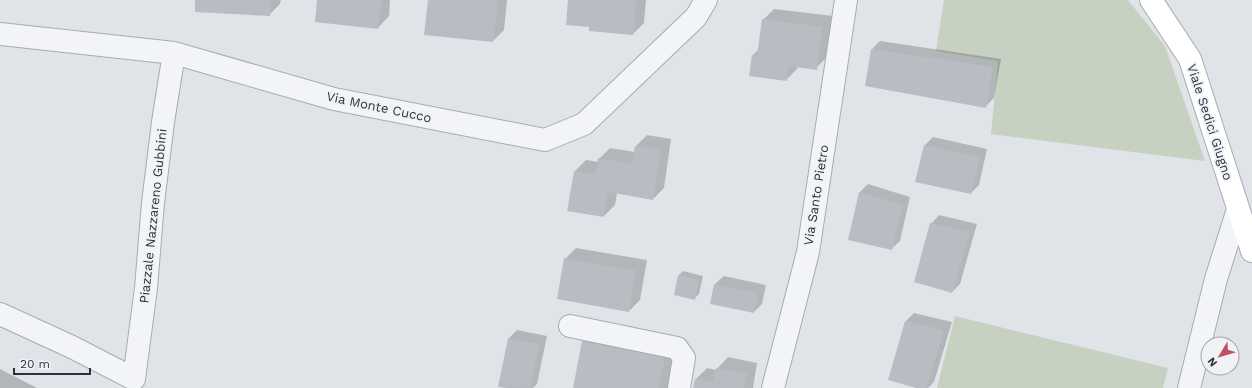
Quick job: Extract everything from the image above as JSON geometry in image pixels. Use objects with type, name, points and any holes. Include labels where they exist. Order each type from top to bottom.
[{"type":"street","name":"Via Monte Cucco","points":[[0,34],[174,53],[334,99],[545,140],[584,124],[696,17],[706,0]]},
{"type":"street","name":"Via Santo Pietro","points":[[772,388],[808,252],[846,0]]},
{"type":"street","name":"Viale Sedici Giugno","points":[[1151,0],[1190,59],[1252,251]]},
{"type":"street","name":"Piazzale Nazzareno Gubbini","points":[[0,314],[72,347],[133,383],[146,288],[153,203],[162,130],[174,53]]},
{"type":"street","points":[[1189,388],[1216,279],[1238,209]]},
{"type":"street","points":[[570,326],[677,348],[684,358],[679,388]]},
{"type":"green space","points":[[944,0],[1128,0],[1165,46],[1205,161],[991,134],[998,61],[936,51]]},
{"type":"green space","points":[[955,316],[1168,368],[1163,388],[937,388]]},
{"type":"building","points":[[195,0],[271,0],[270,16],[195,12]]},
{"type":"building","points":[[317,0],[381,0],[378,29],[315,22]]},
{"type":"building","points":[[428,0],[498,0],[493,42],[424,35]]},
{"type":"building","points":[[568,0],[636,0],[633,35],[589,31],[589,27],[566,25]]},
{"type":"building","points":[[762,19],[822,27],[817,70],[789,66],[787,81],[749,76],[752,55],[757,56]]},
{"type":"building","points":[[871,49],[993,67],[986,108],[865,86]]},
{"type":"building","points":[[924,145],[980,157],[971,194],[915,182]]},
{"type":"building","points":[[635,146],[661,150],[653,200],[608,192],[604,217],[567,211],[574,171],[596,174],[598,158],[632,164]]},
{"type":"building","points":[[859,192],[903,205],[892,250],[848,240]]},
{"type":"building","points":[[930,223],[970,232],[952,293],[914,282]]},
{"type":"building","points":[[564,258],[636,271],[629,312],[557,299]]},
{"type":"building","points":[[678,275],[699,280],[695,300],[674,295]]},
{"type":"building","points":[[714,284],[758,293],[754,313],[710,304]]},
{"type":"building","points":[[905,321],[944,330],[927,388],[916,388],[888,380]]},
{"type":"building","points":[[508,338],[539,344],[531,388],[498,387]]},
{"type":"building","points":[[582,341],[665,357],[659,388],[573,388]]},
{"type":"building","points":[[716,368],[747,374],[744,388],[693,388],[695,379],[713,382]]}]
